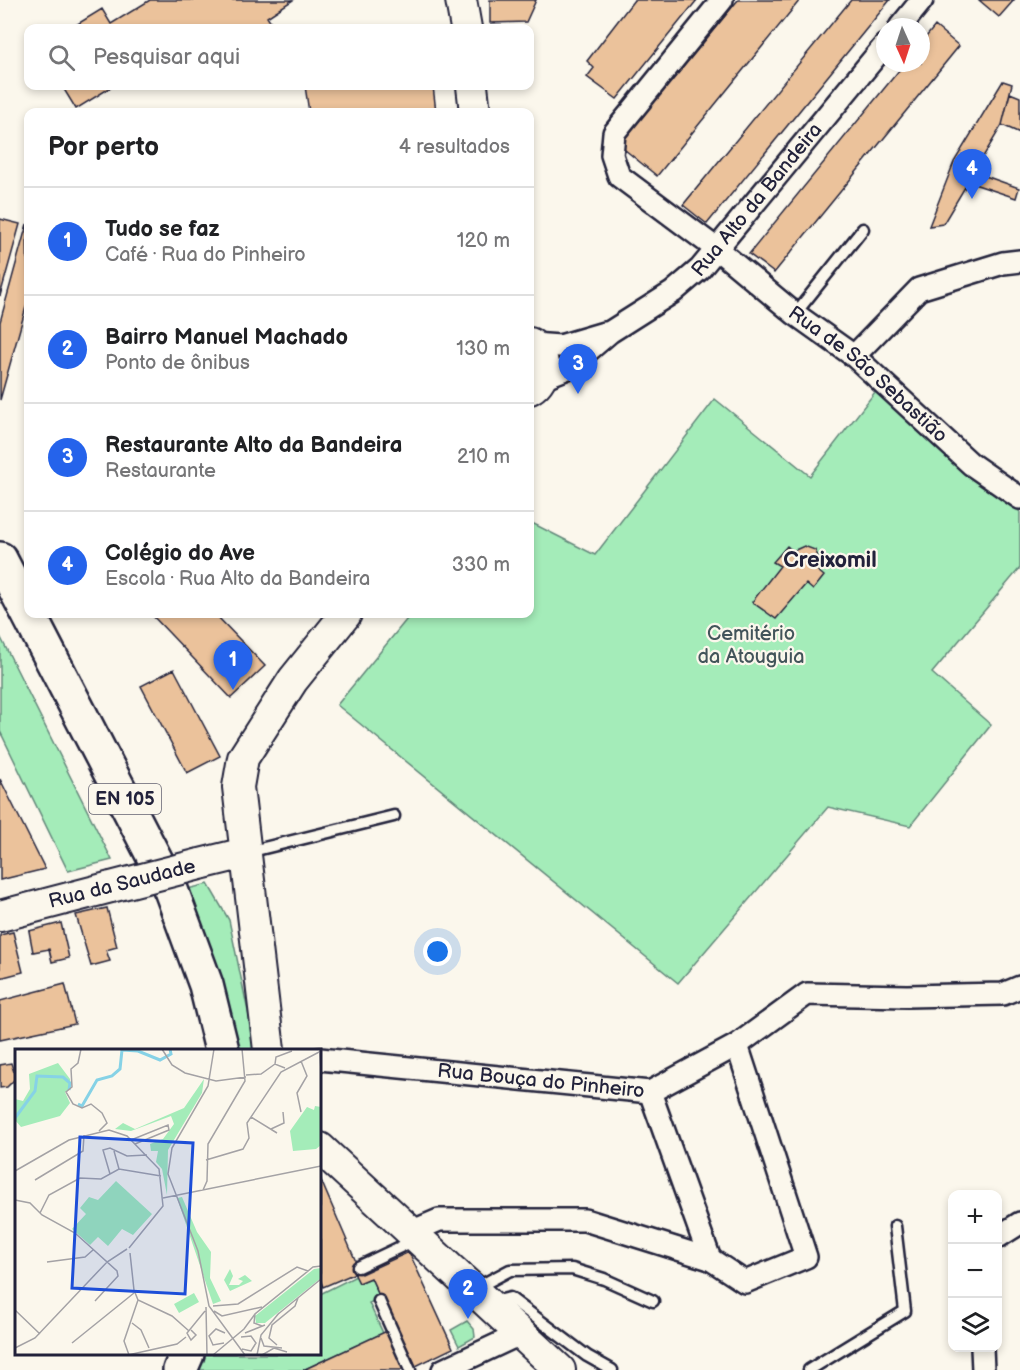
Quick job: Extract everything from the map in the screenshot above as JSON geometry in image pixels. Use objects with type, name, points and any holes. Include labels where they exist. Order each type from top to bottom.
[{"type":"highway","name":"EN 105","points":[[0,559],[24,605]]},
{"type":"highway","name":"EN 105","points":[[0,602],[157,908],[186,985],[202,1049]]},
{"type":"highway","name":"EN 105","points":[[30,618],[171,890],[196,953],[222,1049]]},
{"type":"highway","points":[[158,1370],[164,1355]]},
{"type":"highway","points":[[180,1370],[186,1355]]},
{"type":"street","points":[[461,0],[465,24]]},
{"type":"street","name":"Rua de São Sebastião","points":[[722,0],[614,133],[612,155],[619,176],[718,250],[795,314],[854,356],[971,464],[1020,498]]},
{"type":"street","points":[[907,18],[922,0]]},
{"type":"street","name":"Rua Alto da Bandeira","points":[[535,384],[568,368],[610,332],[673,292],[718,250],[876,56]]},
{"type":"street","points":[[472,90],[475,108]]},
{"type":"street","points":[[854,356],[919,290],[1003,263],[1020,261]]},
{"type":"street","name":"Rua Alto da Bandeira","points":[[534,344],[560,346],[610,332]]},
{"type":"street","points":[[534,348],[543,361],[535,384]]},
{"type":"street","points":[[269,1049],[238,787],[243,758],[293,680],[343,618]]},
{"type":"street","name":"Rua da Saudade","points":[[0,916],[245,853]]},
{"type":"street","name":"Rua Bouça do Pinheiro","points":[[321,1059],[650,1092],[737,1045],[807,994],[907,996],[1003,994],[1020,987]]},
{"type":"street","points":[[415,1235],[439,1220],[585,1220],[710,1259],[745,1282],[806,1257],[737,1045]]},
{"type":"street","points":[[650,1092],[710,1259]]},
{"type":"street","points":[[321,1149],[481,1296],[555,1369]]},
{"type":"street","points":[[1002,1234],[1020,1223]]},
{"type":"street","points":[[443,1370],[520,1334]]},
{"type":"street","points":[[982,1352],[983,1370]]},
{"type":"lane","points":[[795,314],[863,229]]},
{"type":"lane","points":[[245,853],[394,816]]},
{"type":"lane","points":[[809,1370],[905,1311],[895,1226]]},
{"type":"lane","points":[[358,1267],[415,1235]]},
{"type":"lane","points":[[481,1296],[510,1270],[572,1269],[604,1279],[653,1301]]},
{"type":"lane","points":[[481,1296],[510,1299],[587,1356],[612,1370]]},
{"type":"lane","points":[[379,1301],[410,1370]]},
{"type":"green space","name":"Cemitério da Atouguia","points":[[875,392],[1020,512],[1020,568],[932,673],[991,725],[910,826],[828,807],[678,983],[337,705],[408,618],[534,618],[534,524],[595,555],[715,399],[810,476]]},
{"type":"green space","points":[[0,636],[112,860],[68,871],[0,731]]},
{"type":"green space","points":[[208,884],[229,920],[256,1049],[235,1049],[183,890]]},
{"type":"green space","points":[[356,1276],[359,1283],[371,1278],[380,1298],[369,1303],[383,1333],[303,1370],[190,1370],[197,1355],[321,1355],[321,1294]]},
{"type":"green space","points":[[467,1321],[474,1329],[475,1337],[459,1346],[451,1330]]},
{"type":"building","points":[[150,0],[293,0],[267,17],[272,24],[111,24]]},
{"type":"building","points":[[490,0],[536,0],[526,22],[490,23]]},
{"type":"building","points":[[634,0],[697,0],[617,99],[587,77],[594,68],[587,61]]},
{"type":"building","points":[[738,0],[800,0],[657,176],[619,145]]},
{"type":"building","points":[[851,0],[890,0],[707,224],[683,205]]},
{"type":"building","points":[[979,0],[1014,0],[999,17]]},
{"type":"building","points":[[102,9],[111,24],[78,24]]},
{"type":"building","points":[[935,26],[959,46],[774,273],[749,254],[898,72],[930,72],[930,32]]},
{"type":"building","points":[[1003,81],[1012,84],[1002,125],[943,224],[929,226],[954,162]]},
{"type":"building","points":[[64,90],[107,90],[78,108]]},
{"type":"building","points":[[306,90],[433,90],[436,108],[308,108]]},
{"type":"building","points":[[1010,93],[1020,97],[1020,133],[1002,125]]},
{"type":"building","points":[[974,172],[1019,188],[1016,198],[968,182]]},
{"type":"building","points":[[0,219],[20,224],[0,296]]},
{"type":"building","points":[[24,235],[24,314],[0,400],[0,322]]},
{"type":"building","points":[[787,546],[793,551],[804,546],[815,550],[820,560],[817,570],[824,576],[813,590],[806,584],[776,619],[752,602],[780,566],[773,562]]},
{"type":"building","points":[[155,618],[219,618],[265,666],[231,698]]},
{"type":"building","points":[[174,669],[220,756],[187,773],[141,686]]},
{"type":"building","points":[[0,779],[45,869],[0,880]]},
{"type":"building","points":[[107,908],[117,947],[106,950],[110,961],[91,966],[76,915]]},
{"type":"building","points":[[61,923],[69,958],[52,962],[49,949],[33,952],[29,931]]},
{"type":"building","points":[[13,932],[23,972],[0,978],[0,935]]},
{"type":"building","points":[[65,984],[75,1024],[0,1040],[0,1001]]},
{"type":"building","points":[[11,1063],[15,1075],[15,1079],[7,1087],[0,1088],[0,1065]]},
{"type":"building","points":[[321,1180],[360,1271],[323,1287],[321,1282]]},
{"type":"building","points":[[409,1252],[453,1348],[416,1366],[412,1357],[408,1359],[371,1278],[359,1283],[354,1273],[360,1271],[361,1274]]},
{"type":"building","points":[[389,1330],[405,1370],[303,1370]]},
{"type":"place","name":"Colégio do Ave","points":[[972,199]]},
{"type":"place","name":"Restaurante Alto da Bandeira","points":[[578,394]]},
{"type":"place","name":"Tudo se faz","points":[[233,690]]},
{"type":"place","name":"Bairro Manuel Machado","points":[[468,1319]]},
{"type":"district","name":"Creixomil","points":[[830,560]]}]
